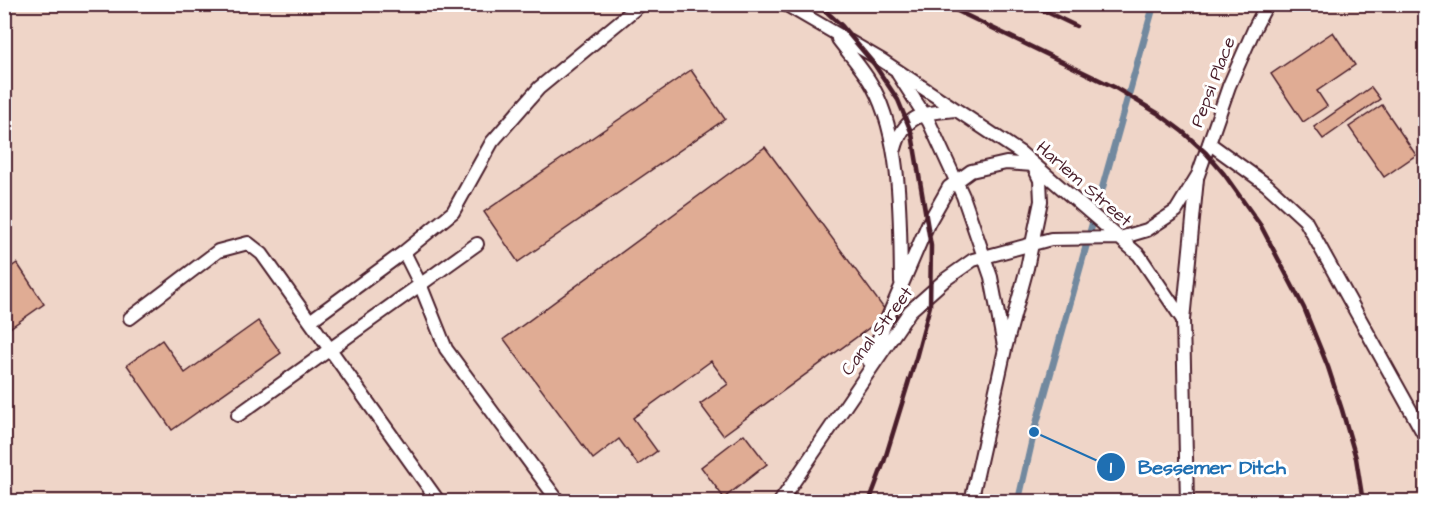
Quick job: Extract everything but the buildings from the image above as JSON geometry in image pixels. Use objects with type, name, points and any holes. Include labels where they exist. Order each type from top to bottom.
[{"type":"lane","points":[[310,321],[404,252],[453,212],[492,142],[539,88],[641,4]]},
{"type":"lane","name":"Harlem Street","points":[[785,4],[896,71],[1021,153],[1139,255],[1183,320]]},
{"type":"lane","name":"Pepsi Place","points":[[1198,175],[1229,86],[1254,27],[1267,4]]},
{"type":"lane","points":[[833,33],[873,86],[887,120],[894,152],[901,287]]},
{"type":"lane","points":[[896,71],[924,114],[956,181],[991,277],[1005,349]]},
{"type":"lane","points":[[894,152],[898,137],[916,117],[955,110]]},
{"type":"lane","points":[[1209,143],[1267,185],[1305,220],[1425,438]]},
{"type":"lane","points":[[859,384],[928,224],[949,187],[971,171],[1006,163],[1034,165],[1040,180],[1041,201],[971,501]]},
{"type":"lane","points":[[1187,501],[1183,320],[1198,175]]},
{"type":"lane","name":"Canal Street","points":[[780,501],[910,311],[923,298],[973,260],[1033,243],[1061,238],[1120,238],[1147,230],[1176,211],[1198,175]]},
{"type":"lane","points":[[130,318],[218,251],[248,243],[262,254],[439,501]]},
{"type":"lane","points":[[238,415],[477,243]]},
{"type":"lane","points":[[404,252],[420,284],[446,348],[560,501]]},
{"type":"shaded area","points":[[5,5],[1425,5],[1425,501],[5,501]]},
{"type":"waterway","points":[[1018,502],[1034,432],[1154,4]]},
{"type":"railway","points":[[818,4],[842,26],[874,64],[898,100],[912,134],[931,246],[930,306],[884,462],[869,502]]},
{"type":"railway","points":[[943,4],[1114,87],[1159,114],[1206,153],[1224,174],[1261,226],[1304,308],[1328,367],[1342,410],[1356,458],[1363,502]]},
{"type":"railway","points":[[1030,4],[1076,26]]},
{"type":"place","name":"Bessemer Ditch","points":[[1034,432]]}]
